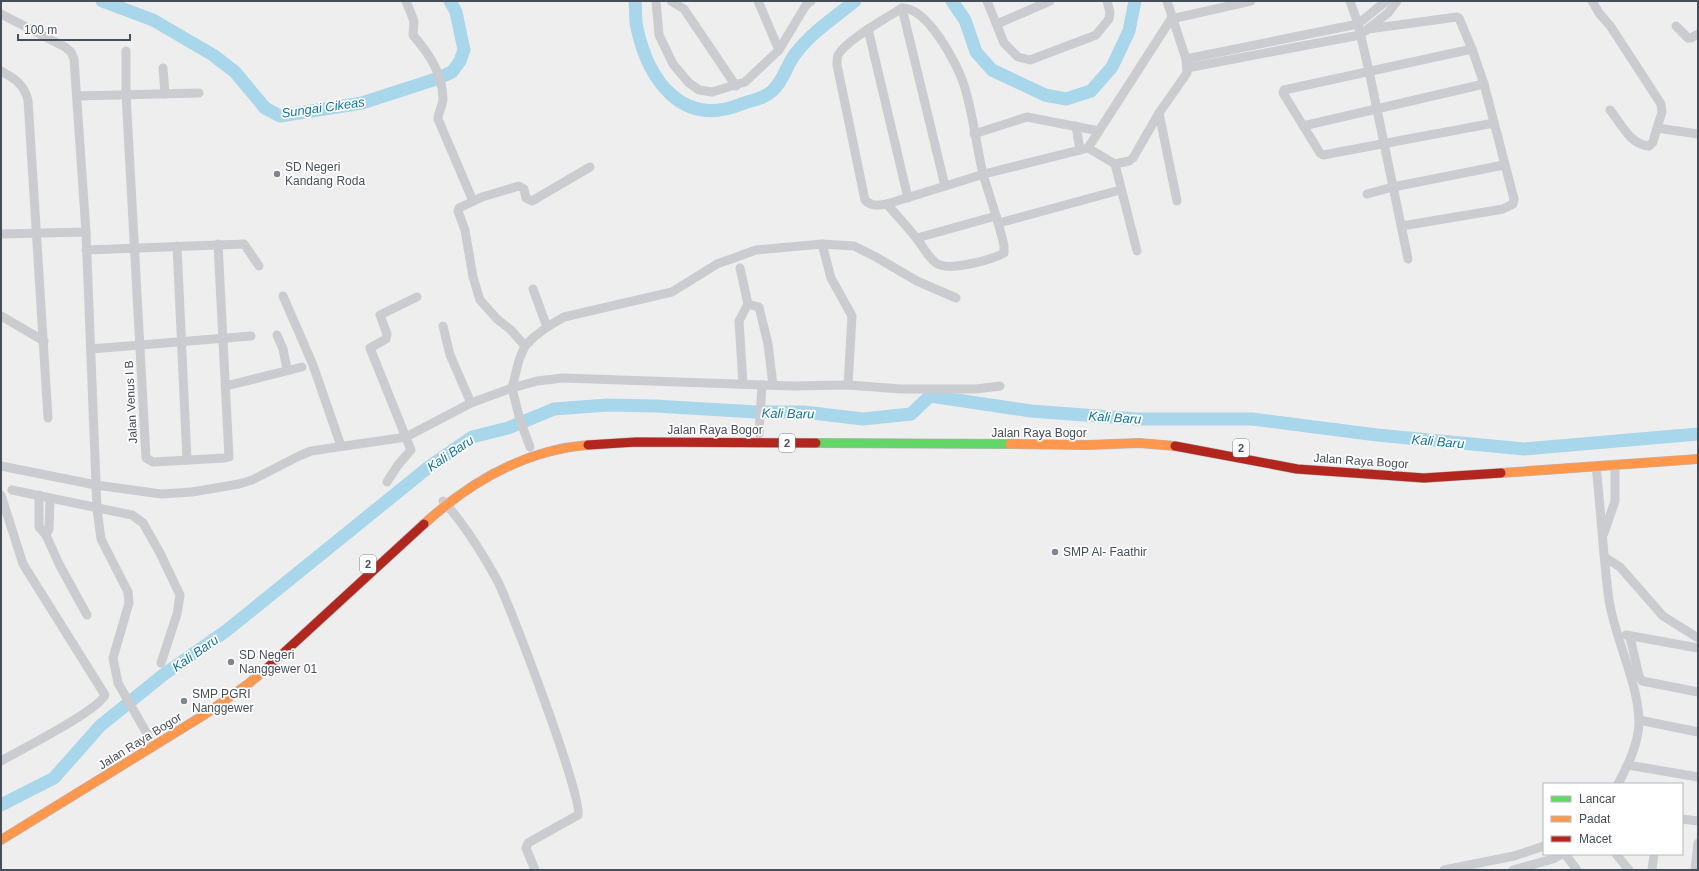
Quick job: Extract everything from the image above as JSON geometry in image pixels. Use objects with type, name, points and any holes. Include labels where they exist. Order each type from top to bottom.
[{"type":"highway","name":"Jalan Raya Bogor","points":[[468,478],[530,447],[570,438],[635,434],[1163,435],[1180,437]]},
{"type":"highway","name":"Jalan Raya Bogor","points":[[444,501],[495,472],[528,458],[576,446],[636,442],[1080,445],[1140,443],[1200,450],[1298,469],[1424,478],[1698,450]]},
{"type":"highway","name":"Jalan Raya Bogor","points":[[1307,460],[1425,468],[1558,465],[1596,466],[1698,459]]},
{"type":"highway","name":"Jalan Raya Bogor","points":[[1,829],[152,742],[248,684],[291,647],[444,501],[456,486]]},
{"type":"highway","name":"Jalan Raya Bogor","points":[[1,840],[152,742]]},
{"type":"street","points":[[406,1],[414,21],[413,35],[430,55],[436,66],[443,101],[438,113],[438,119],[473,201]]},
{"type":"street","points":[[671,1],[684,9],[736,86]]},
{"type":"street","points":[[758,1],[779,50]]},
{"type":"street","points":[[987,1],[1004,43],[1010,51],[1018,57],[1030,60],[1096,35],[1109,19],[1110,12],[1107,1]]},
{"type":"street","points":[[997,24],[1050,1]]},
{"type":"street","points":[[1076,126],[1084,149],[1115,164],[1128,161],[1133,158],[1159,113],[1185,76],[1187,68],[1186,59],[1171,19],[1167,1]]},
{"type":"street","points":[[905,6],[868,29],[843,49],[838,56],[837,65],[865,200],[874,206],[908,198],[984,174],[1084,149],[1099,131],[1171,19],[1251,1]]},
{"type":"street","points":[[1350,1],[1358,24],[1369,71],[1408,260]]},
{"type":"street","points":[[1186,59],[1358,24],[1386,1]]},
{"type":"street","points":[[1187,68],[1360,35],[1388,13],[1397,1]]},
{"type":"street","points":[[1592,1],[1661,104],[1662,112],[1652,144],[1649,146],[1641,145],[1634,141],[1610,110]]},
{"type":"street","points":[[658,2],[659,35],[673,64],[684,78],[700,90],[712,92],[736,86],[745,82],[779,50],[807,2]]},
{"type":"street","points":[[887,204],[917,238],[936,263],[944,267],[967,264],[1004,253],[1004,246],[974,134],[964,84],[951,57],[929,23],[905,6]]},
{"type":"street","points":[[905,6],[945,186]]},
{"type":"street","points":[[1388,13],[1396,25]]},
{"type":"street","points":[[1,14],[71,52],[74,59],[86,232],[97,509],[101,539],[128,592],[129,603],[114,658],[119,687],[152,742]]},
{"type":"street","points":[[1368,28],[1457,17],[1472,48],[1484,84],[1514,199],[1513,204],[1503,209],[1402,226]]},
{"type":"street","points":[[1676,26],[1688,38],[1698,34]]},
{"type":"street","points":[[868,29],[908,198]]},
{"type":"street","points":[[1472,48],[1284,90],[1283,93],[1320,153],[1323,155],[1494,123]]},
{"type":"street","name":"Jalan Venus I B","points":[[126,51],[126,94],[146,458],[153,462],[186,460]]},
{"type":"street","points":[[163,68],[165,94]]},
{"type":"street","points":[[1,71],[14,78],[25,88],[28,100],[48,418]]},
{"type":"street","points":[[1303,126],[1484,84]]},
{"type":"street","points":[[77,96],[199,93]]},
{"type":"street","points":[[1159,113],[1177,201]]},
{"type":"street","points":[[974,134],[1027,117],[1099,131]]},
{"type":"street","points":[[1657,128],[1698,134]]},
{"type":"street","points":[[1115,164],[1120,190],[1137,251]]},
{"type":"street","points":[[1367,194],[1393,187],[1504,165]]},
{"type":"street","points":[[525,346],[480,300],[473,277],[465,230],[458,211],[459,208],[473,201],[519,186],[524,189],[526,198],[532,201],[590,167]]},
{"type":"street","points":[[917,238],[1120,190]]},
{"type":"street","points":[[1,234],[86,232]]},
{"type":"street","points":[[178,246],[186,460],[229,457],[218,244]]},
{"type":"street","points":[[86,250],[244,244],[259,266]]},
{"type":"street","points":[[530,447],[520,420],[512,388],[515,371],[525,346],[547,327],[564,317],[672,292],[717,264],[756,250],[822,244],[840,244],[860,248],[917,281],[956,298]]},
{"type":"street","points":[[822,244],[831,278],[852,316],[848,385]]},
{"type":"street","points":[[740,268],[748,304],[739,320],[743,384]]},
{"type":"street","points":[[533,289],[547,327]]},
{"type":"street","points":[[283,296],[309,355],[341,446]]},
{"type":"street","points":[[387,482],[398,465],[411,450],[370,348],[386,339],[387,334],[380,315],[418,297]]},
{"type":"street","points":[[748,304],[759,307],[763,322],[773,386]]},
{"type":"street","points":[[1,316],[44,342]]},
{"type":"street","points":[[442,326],[450,355],[471,403]]},
{"type":"street","points":[[91,349],[182,341],[222,340],[250,336]]},
{"type":"street","points":[[276,336],[283,349],[288,369]]},
{"type":"street","points":[[226,386],[288,369],[302,367]]},
{"type":"street","points":[[1,466],[96,485],[161,494],[192,492],[239,484],[252,480],[299,456],[341,446],[406,437],[471,403],[512,388],[537,381],[563,378],[773,386],[848,385],[901,389],[976,389],[1000,386]]},
{"type":"street","points":[[759,434],[762,406],[762,385]]},
{"type":"street","points":[[1603,536],[1614,507],[1615,464]]},
{"type":"street","points":[[1596,466],[1610,600],[1617,632],[1634,690],[1639,720],[1638,733],[1628,765],[1619,783]]},
{"type":"street","points":[[12,490],[97,509],[132,515],[143,523],[160,553],[180,595],[177,614],[161,663]]},
{"type":"street","points":[[1,495],[23,564],[105,695],[102,700],[87,711],[1,761]]},
{"type":"street","points":[[39,495],[38,522],[41,531],[46,535],[56,558],[87,616]]},
{"type":"street","points":[[46,535],[49,529],[50,498]]},
{"type":"street","points":[[444,501],[455,514],[496,578],[506,599],[546,706],[580,812],[578,815],[528,843],[526,848],[535,870]]},
{"type":"street","points":[[1606,558],[1620,567],[1663,616],[1698,638]]},
{"type":"street","points":[[1617,632],[1630,637],[1698,648]]},
{"type":"street","points":[[1630,637],[1639,676],[1642,681],[1698,692]]},
{"type":"street","points":[[1639,720],[1698,732]]},
{"type":"street","points":[[1628,765],[1698,777]]},
{"type":"street","points":[[1683,819],[1698,822]]},
{"type":"street","points":[[1695,870],[1698,843]]},
{"type":"street","points":[[1444,870],[1514,856],[1543,846]]},
{"type":"street","points":[[1513,870],[1524,869],[1560,855]]},
{"type":"street","points":[[1566,855],[1577,870]]},
{"type":"street","points":[[1617,855],[1629,870]]},
{"type":"street","points":[[1652,870],[1654,855]]},
{"type":"waterway","name":"Sungai Cikeas","points":[[102,1],[153,20],[213,55],[235,72],[265,108],[280,116],[362,103],[436,79],[452,72],[460,61],[464,50],[456,12],[450,1]]},
{"type":"waterway","name":"Sungai Cikeas","points":[[635,1],[636,25],[642,47],[649,65],[659,81],[670,94],[684,104],[700,109],[718,110],[760,98],[772,91],[779,83],[802,45],[824,25],[855,1]]},
{"type":"waterway","name":"Sungai Cikeas","points":[[952,1],[965,20],[976,52],[992,70],[1045,95],[1066,99],[1091,91],[1112,67],[1129,31],[1135,1]]},
{"type":"waterway","name":"Kali Baru","points":[[1,805],[54,778],[100,726],[163,675],[226,631],[430,466],[472,437],[508,428],[554,409],[608,405],[655,406],[756,412],[804,412],[863,419],[911,414],[930,396],[1031,411],[1137,419],[1252,419],[1377,435],[1524,449],[1698,434]]},
{"type":"traffic: fast","points":[[816,443],[1010,444]]},
{"type":"traffic: slow","points":[[1010,444],[1087,445],[1139,443],[1175,446]]},
{"type":"traffic: slow","points":[[424,524],[460,495],[479,482],[500,471],[521,461],[542,454],[565,448],[588,445]]},
{"type":"traffic: slow","points":[[1501,473],[1698,459]]},
{"type":"traffic: slow","points":[[1,840],[204,715],[265,670]]},
{"type":"traffic: jam","points":[[588,445],[636,442],[816,443]]},
{"type":"traffic: jam","points":[[1175,446],[1297,469],[1424,478],[1501,473]]},
{"type":"traffic: jam","points":[[265,670],[424,524]]},
{"type":"place","name":"SD Negeri Kandang Roda","points":[[277,174]]},
{"type":"place","name":"SMP Al- Faathir","points":[[1055,552]]},
{"type":"place","name":"SD Negeri Nanggewer 01","points":[[231,662]]},
{"type":"place","name":"SMP PGRI Nanggewer","points":[[184,701]]}]
